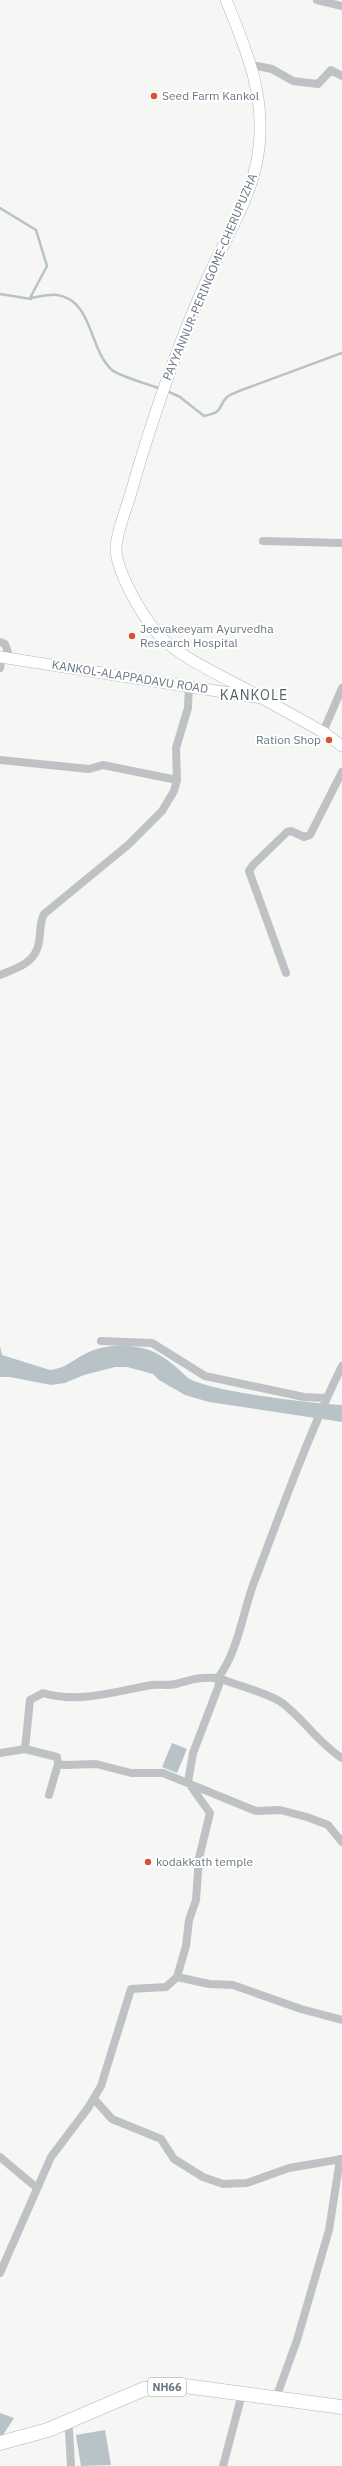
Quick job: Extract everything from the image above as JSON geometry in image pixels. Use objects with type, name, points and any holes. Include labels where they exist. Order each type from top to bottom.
[{"type":"highway","name":"NH66","points":[[0,2442],[48,2430],[144,2389],[185,2386],[342,2407]]},
{"type":"main road","name":"PAYYANNUR-PERINGOME-CHERUPUZHA","points":[[226,0],[252,65],[259,103],[260,125],[258,154],[253,180],[208,277],[153,415],[116,547],[121,569],[142,611],[158,634],[189,657],[262,698]]},
{"type":"main road","name":"KANKOL-ALAPPADAVU ROAD","points":[[3,660],[189,685],[262,698],[323,732],[342,746]]},
{"type":"street","points":[[317,0],[342,6]]},
{"type":"street","points":[[252,65],[272,70],[293,81],[299,82],[318,84],[331,70],[342,76]]},
{"type":"street","points":[[263,541],[342,543]]},
{"type":"street","points":[[0,642],[5,644],[3,660]]},
{"type":"street","points":[[0,974],[22,967],[32,958],[38,949],[40,922],[44,914],[128,845],[162,811],[174,791],[176,780],[176,748],[188,708],[189,685]]},
{"type":"street","points":[[323,732],[342,688]]},
{"type":"street","points":[[0,760],[89,769],[103,765],[176,780]]},
{"type":"street","points":[[286,973],[249,872],[253,865],[287,832],[291,831],[304,837],[310,835],[342,772]]},
{"type":"street","points":[[101,1341],[152,1343],[205,1376],[304,1397],[326,1398]]},
{"type":"street","points":[[0,2273],[51,2157],[94,2099],[101,2086],[131,1988],[166,1987],[177,1977],[186,1946],[189,1920],[196,1900],[199,1858],[210,1813],[188,1782],[193,1753],[219,1685],[218,1678],[232,1654],[248,1599],[320,1411],[342,1366]]},
{"type":"street","points":[[25,1749],[30,1700],[43,1694],[58,1698],[105,1695],[153,1685],[175,1684],[197,1676],[218,1678],[280,1701],[305,1723],[335,1754],[342,1758]]},
{"type":"street","points":[[0,1753],[25,1749],[56,1757],[58,1764],[50,1795]]},
{"type":"street","points":[[58,1764],[65,1766],[96,1764],[131,1773],[162,1773],[256,1810],[280,1810],[328,1825],[342,1842]]},
{"type":"street","points":[[177,1977],[209,1984],[233,1985],[301,2009],[342,2020]]},
{"type":"street","points":[[94,2099],[112,2119],[161,2139],[174,2159],[203,2177],[223,2184],[247,2183],[289,2168],[341,2159],[329,2230],[297,2340],[276,2398]]},
{"type":"street","points":[[0,2157],[37,2188]]},
{"type":"street","points":[[223,2466],[242,2394]]},
{"type":"street","points":[[62,2424],[69,2430],[71,2466]]},
{"type":"shaded area","points":[[0,1346],[2,1355],[50,1370],[63,1366],[83,1355],[104,1347],[127,1346],[142,1348],[154,1352],[172,1364],[187,1377],[197,1382],[214,1387],[261,1396],[342,1405],[342,1422],[209,1402],[185,1395],[159,1380],[153,1374],[127,1367],[115,1367],[84,1375],[65,1383],[51,1385],[10,1377],[0,1377]]},
{"type":"shaded area","points":[[172,1743],[187,1749],[177,1773],[162,1767]]},
{"type":"shaded area","points":[[0,2413],[14,2418],[3,2435],[0,2435]]},
{"type":"shaded area","points":[[105,2430],[111,2465],[81,2466],[76,2435]]},
{"type":"waterway","points":[[0,208],[36,230],[47,266],[30,298]]},
{"type":"waterway","points":[[0,294],[31,299]]},
{"type":"waterway","points":[[30,298],[57,295],[69,299],[78,306],[84,316],[99,351],[112,370],[128,378],[161,389]]},
{"type":"waterway","points":[[167,391],[180,397],[204,416],[218,411],[227,397],[231,394],[342,353]]},
{"type":"place","name":"Seed Farm Kankol","points":[[154,96]]},
{"type":"place","name":"Jeevakeeyam Ayurvedha Research Hospital","points":[[132,636]]},
{"type":"place","name":"Ration Shop","points":[[329,740]]},
{"type":"place","name":"kodakkath temple","points":[[148,1862]]},
{"type":"district","name":"KANKOLE","points":[[254,695]]}]
